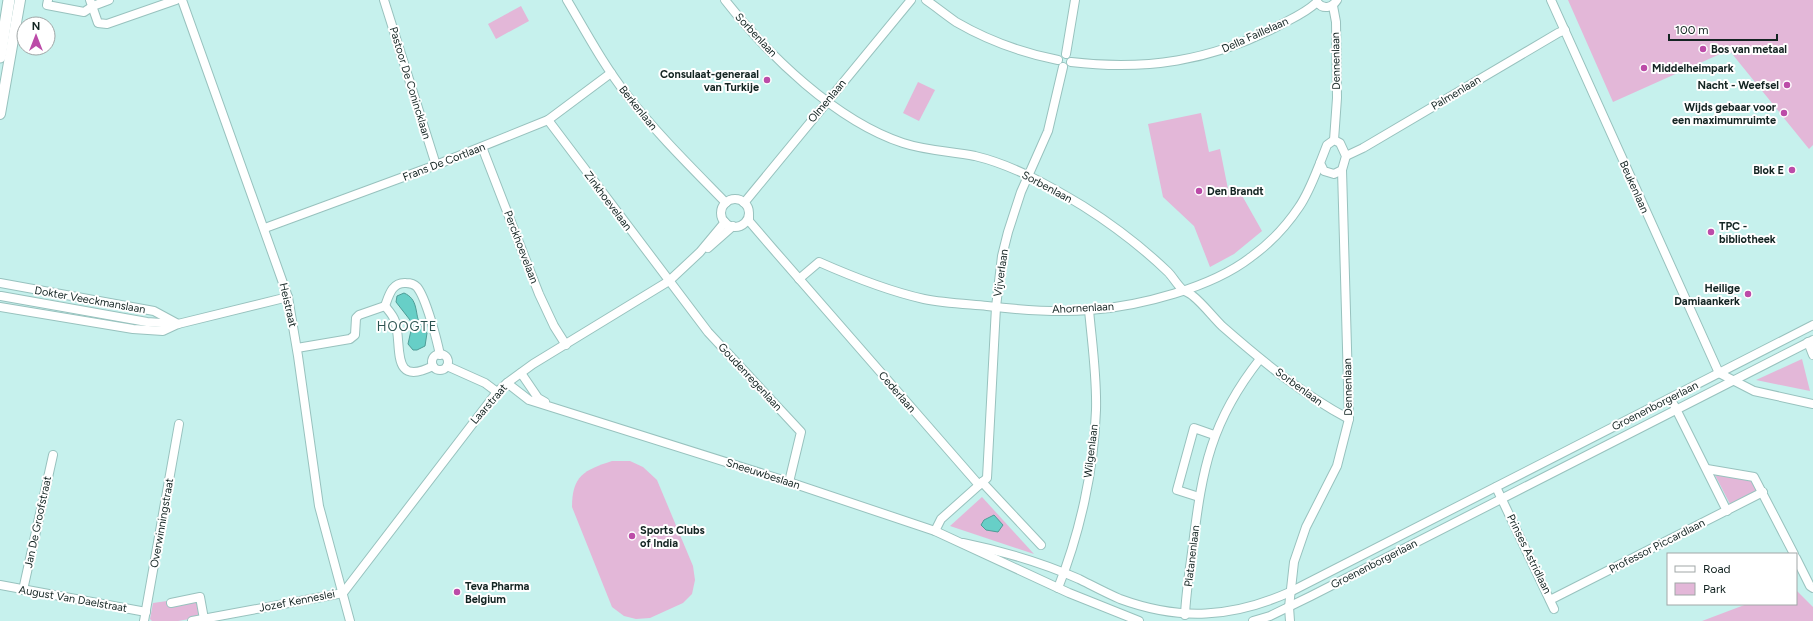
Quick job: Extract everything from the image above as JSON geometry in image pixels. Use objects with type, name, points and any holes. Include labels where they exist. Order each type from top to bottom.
[{"type":"highway","points":[[0,10],[2,0]]},
{"type":"highway","points":[[0,51],[9,0]]},
{"type":"main road","points":[[0,114],[20,0]]},
{"type":"street","points":[[48,0],[47,5],[84,12],[92,3],[110,0]]},
{"type":"street","points":[[92,3],[94,14],[98,23],[107,24],[176,0]]},
{"type":"street","name":"Heistraat","points":[[182,0],[265,228],[288,296],[297,348],[319,506],[350,621]]},
{"type":"street","name":"Pastoor De Conincklaan","points":[[384,0],[436,165]]},
{"type":"street","name":"Berkenlaan","points":[[567,0],[611,73],[664,141],[726,203]]},
{"type":"street","name":"Sorbenlaan","points":[[725,0],[742,21],[785,65],[828,101],[862,124],[878,133],[903,143],[928,149],[975,156],[997,163],[1028,177],[1077,203],[1111,226],[1154,260],[1170,274],[1183,290],[1193,296],[1210,315],[1260,359],[1306,394],[1349,419]]},
{"type":"street","name":"Olmenlaan","points":[[744,203],[911,0]]},
{"type":"street","points":[[926,0],[956,21],[985,36],[1019,50],[1058,60]]},
{"type":"street","points":[[1066,54],[1075,0]]},
{"type":"street","name":"Beukenlaan","points":[[1552,0],[1719,373]]},
{"type":"street","points":[[1317,1],[1323,7],[1335,3]]},
{"type":"street","name":"Della Faillelaan","points":[[1071,62],[1114,66],[1143,66],[1192,58],[1235,46],[1263,34],[1300,14],[1317,1]]},
{"type":"street","name":"Dennenlaan","points":[[1334,140],[1337,98],[1335,3]]},
{"type":"street","name":"Palmenlaan","points":[[1346,156],[1363,148],[1565,30]]},
{"type":"street","points":[[1058,60],[1059,56],[1066,54]]},
{"type":"street","points":[[1058,60],[1060,65],[1063,67],[1068,66],[1071,62],[1069,56],[1066,54]]},
{"type":"street","name":"Vijverlaan","points":[[981,484],[987,478],[996,307],[1002,256],[1008,232],[1028,177],[1048,131],[1063,67]]},
{"type":"street","name":"Frans De Cortlaan","points":[[265,228],[436,165],[548,120],[611,73]]},
{"type":"street","name":"Zinkhoevelaan","points":[[548,120],[669,281]]},
{"type":"street","points":[[1342,170],[1334,174],[1324,171],[1320,163],[1327,145],[1334,140],[1340,144],[1346,156]]},
{"type":"street","name":"Perckhoevelaan","points":[[482,147],[540,294],[554,326],[566,345]]},
{"type":"street","name":"Dennenlaan","points":[[1290,592],[1292,571],[1298,550],[1306,527],[1337,466],[1349,419],[1342,170],[1346,156]]},
{"type":"street","name":"Ahornenlaan","points":[[799,279],[819,262],[864,282],[925,299],[1039,310],[1089,310],[1138,304],[1183,290],[1218,276],[1251,257],[1300,206],[1314,180],[1320,163]]},
{"type":"street","points":[[733,199],[744,203],[748,210],[749,216],[743,224],[733,226],[725,222],[722,215],[722,210],[726,203],[733,199]]},
{"type":"street","name":"Cederlaan","points":[[749,216],[749,221],[799,279],[981,484]]},
{"type":"street","name":"Laarstraat","points":[[343,593],[497,392],[520,373],[669,281],[700,252],[725,222]]},
{"type":"street","name":"Cederlaan","points":[[743,224],[746,224],[774,250]]},
{"type":"street","name":"Laarstraat","points":[[700,252],[710,248],[733,226]]},
{"type":"street","name":"Goudenregenlaan","points":[[669,281],[708,332],[802,432],[788,482]]},
{"type":"street","name":"Dokter Veeckmanslaan","points":[[0,283],[154,312],[178,324]]},
{"type":"street","points":[[385,306],[390,292],[395,285],[410,283],[416,286],[428,314],[438,343],[440,355]]},
{"type":"street","points":[[1,296],[147,322],[178,324]]},
{"type":"street","name":"Dokter Veeckmanslaan","points":[[0,306],[133,329],[163,331],[178,324],[288,296]]},
{"type":"street","points":[[297,348],[350,339],[355,335],[356,318],[359,315],[385,306]]},
{"type":"street","points":[[385,306],[396,322],[398,349],[402,367],[406,370],[417,372],[433,366]]},
{"type":"street","name":"Wilgenlaan","points":[[1058,588],[1064,573],[1083,506],[1094,440],[1096,410],[1089,310]]},
{"type":"street","name":"Groenenborgerlaan","points":[[1064,573],[1136,605],[1160,612],[1204,616],[1230,613],[1261,605],[1290,592],[1671,399],[1813,325]]},
{"type":"street","points":[[1811,341],[1813,355]]},
{"type":"street","name":"Groenenborgerlaan","points":[[1253,621],[1270,616],[1289,607],[1676,409],[1736,382],[1811,341]]},
{"type":"street","points":[[440,355],[447,358],[447,366]]},
{"type":"street","points":[[433,366],[433,359],[440,355]]},
{"type":"street","name":"Platanenlaan","points":[[1185,615],[1199,496],[1205,466],[1214,435],[1239,387],[1260,359]]},
{"type":"street","points":[[433,366],[440,370],[447,366]]},
{"type":"street","points":[[447,366],[485,383],[497,392]]},
{"type":"street","name":"Sneeuwbeslaan","points":[[520,373],[538,398],[560,410]]},
{"type":"street","points":[[1719,373],[1754,390],[1813,404]]},
{"type":"street","name":"Sneeuwbeslaan","points":[[507,383],[529,400],[788,482],[935,531],[1058,588]]},
{"type":"street","points":[[1671,399],[1727,511]]},
{"type":"street","name":"Overwinningstraat","points":[[144,621],[179,424]]},
{"type":"street","points":[[1199,496],[1177,490],[1194,428],[1214,435]]},
{"type":"street","name":"Jan De Groofstraat","points":[[23,590],[53,455]]},
{"type":"street","points":[[1707,469],[1754,477],[1794,553]]},
{"type":"street","points":[[935,531],[941,519],[981,484],[1040,545]]},
{"type":"street","points":[[1496,487],[1502,499]]},
{"type":"street","name":"Professor Piccardlaan","points":[[1550,600],[1763,492]]},
{"type":"street","name":"Prinses Astridlaan","points":[[1502,499],[1554,609]]},
{"type":"street","name":"Sneeuwbeslaan","points":[[963,543],[983,547],[1064,573]]},
{"type":"street","points":[[1797,560],[1812,587]]},
{"type":"street","name":"August Van Daelstraat","points":[[0,585],[146,612]]},
{"type":"street","points":[[1058,588],[1139,621]]},
{"type":"street","points":[[1290,592],[1290,621]]},
{"type":"street","name":"Jozef Kenneslei","points":[[192,621],[343,593]]},
{"type":"street","points":[[171,603],[200,597],[204,619]]},
{"type":"green space","name":"Middelheimpark","points":[[1568,0],[1813,0],[1813,145],[1809,149],[1729,50],[1613,102]]},
{"type":"green space","points":[[521,6],[529,21],[496,39],[488,24]]},
{"type":"green space","points":[[918,82],[935,90],[919,121],[903,113]]},
{"type":"green space","name":"Den Brandt","points":[[1201,113],[1209,152],[1220,149],[1228,189],[1240,192],[1262,231],[1234,254],[1210,267],[1194,226],[1163,197],[1148,124]]},
{"type":"green space","points":[[1802,359],[1810,391],[1756,380]]},
{"type":"green space","name":"Sports Clubs of India","points":[[612,461],[630,461],[643,467],[657,480],[693,566],[695,580],[692,594],[683,603],[650,618],[636,619],[624,616],[612,607],[572,507],[574,488],[577,481],[587,471]]},
{"type":"green space","points":[[1715,475],[1752,480],[1758,490],[1730,504]]},
{"type":"green space","points":[[982,497],[1034,554],[950,526]]},
{"type":"green space","points":[[1797,591],[1813,607],[1813,621],[1702,621],[1744,605],[1797,605]]},
{"type":"green space","points":[[167,601],[168,606],[198,601],[201,617],[178,621],[152,621],[150,619],[153,603]]},
{"type":"water","points":[[404,293],[414,302],[421,326],[427,333],[425,346],[417,350],[413,350],[408,344],[412,326],[410,320],[396,302],[397,296]]},
{"type":"water","points":[[994,515],[1003,525],[998,532],[986,530],[981,525],[984,520]]},
{"type":"place","name":"Bos van metaal","points":[[1703,49]]},
{"type":"place","name":"Middelheimpark","points":[[1644,68]]},
{"type":"place","name":"Consulaat-generaal van Turkije","points":[[767,80]]},
{"type":"place","name":"Nacht - Weefsel","points":[[1787,85]]},
{"type":"place","name":"Wijds gebaar voor een maximumruimte","points":[[1784,113]]},
{"type":"place","name":"Blok E","points":[[1792,170]]},
{"type":"place","name":"Den Brandt","points":[[1199,191]]},
{"type":"place","name":"TPC - bibliotheek","points":[[1711,232]]},
{"type":"place","name":"Heilige Damiaankerk","points":[[1748,294]]},
{"type":"place","name":"Sports Clubs of India","points":[[632,536]]},
{"type":"place","name":"Teva Pharma Belgium","points":[[457,592]]},
{"type":"district","name":"HOOGTE","points":[[407,326]]}]
